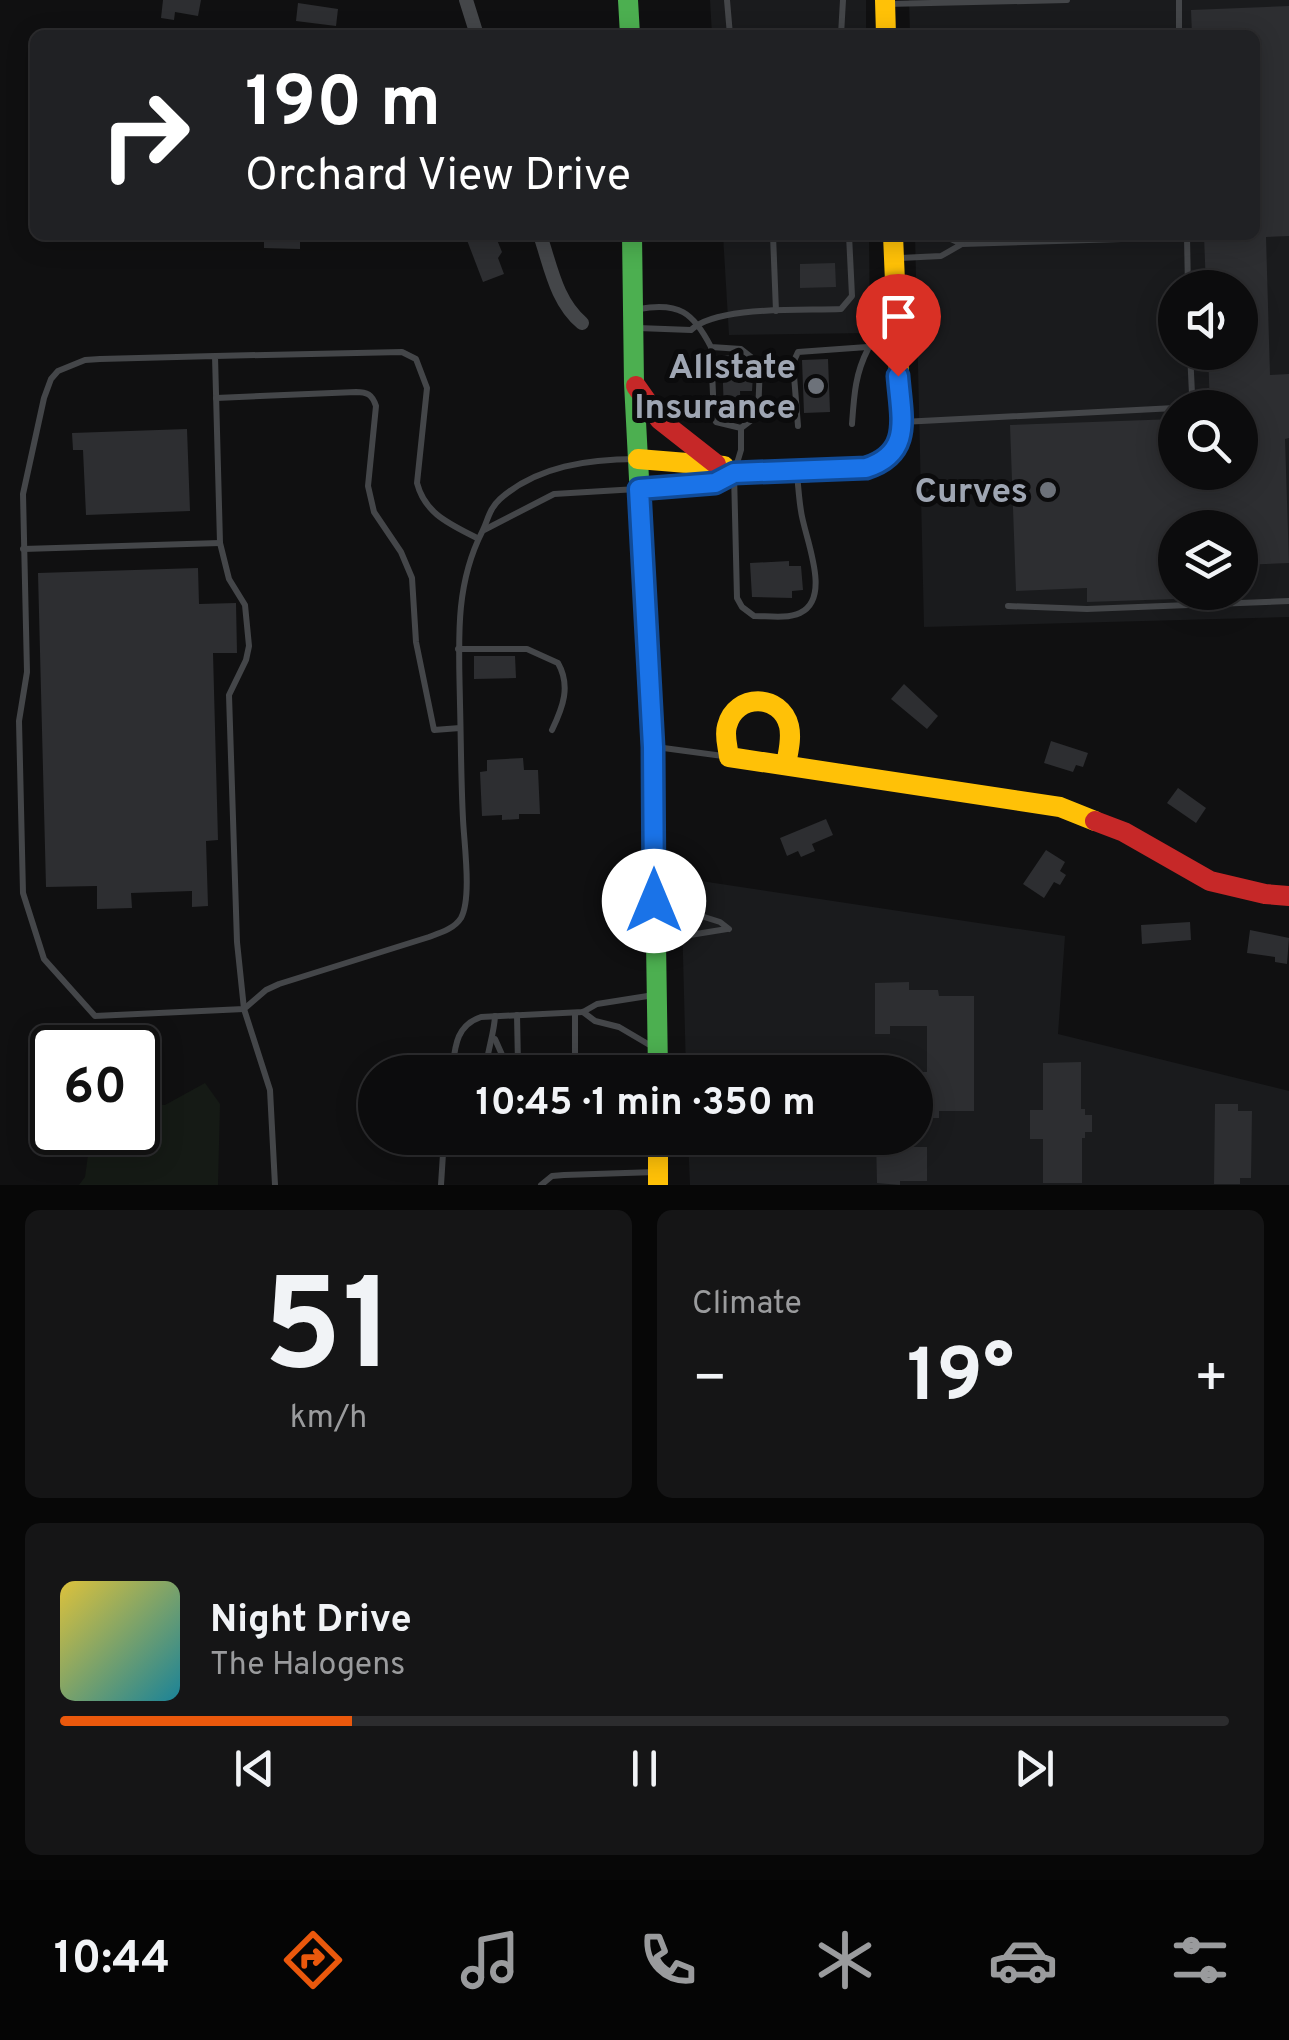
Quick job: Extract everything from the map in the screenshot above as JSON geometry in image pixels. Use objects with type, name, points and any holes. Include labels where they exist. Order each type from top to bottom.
[{"type":"street","points":[[466,0],[475,30]]},
{"type":"street","points":[[628,0],[630,30]]},
{"type":"street","points":[[885,2],[886,30]]},
{"type":"street","points":[[542,240],[561,300],[582,323]]},
{"type":"street","points":[[632,240],[634,383],[653,747],[657,1055]]},
{"type":"street","points":[[638,459],[797,472],[866,468],[894,454],[901,422],[893,240]]},
{"type":"street","points":[[634,383],[660,420],[725,468]]},
{"type":"street","points":[[639,489],[715,483],[725,468]]},
{"type":"street","points":[[786,766],[788,721],[781,709],[762,700],[748,701],[731,714],[726,734],[729,757],[786,766],[1060,807],[1124,832],[1210,881],[1289,896]]},
{"type":"lane","points":[[728,0],[730,30]]},
{"type":"lane","points":[[841,30],[843,0]]},
{"type":"lane","points":[[885,2],[1067,0]]},
{"type":"lane","points":[[1178,30],[1179,0]]},
{"type":"lane","points":[[773,240],[776,312]]},
{"type":"lane","points":[[632,319],[691,330],[721,316],[841,309],[852,296],[849,240]]},
{"type":"lane","points":[[953,240],[962,244],[1074,240]]},
{"type":"lane","points":[[1186,240],[1187,270]]},
{"type":"lane","points":[[894,258],[941,256],[962,244]]},
{"type":"lane","points":[[632,319],[664,304],[692,316],[711,347],[714,418],[716,422],[741,428]]},
{"type":"lane","points":[[798,426],[793,363],[798,352],[896,345]]},
{"type":"lane","points":[[711,347],[741,349],[760,364],[758,415],[741,428]]},
{"type":"lane","points":[[852,424],[854,385],[868,348]]},
{"type":"lane","points":[[478,538],[443,520],[420,496],[417,482],[427,388],[416,360],[402,352],[100,358],[58,371],[51,379],[23,494],[27,672],[19,721],[22,892],[44,959],[95,1016],[244,1008],[279,984],[446,931],[462,917],[465,851],[458,649],[459,610],[467,564],[497,501],[542,474],[589,462],[638,459]]},
{"type":"lane","points":[[215,356],[220,542],[228,579],[245,606],[249,646],[229,695],[237,942],[244,1008],[270,1090],[275,1185]]},
{"type":"lane","points":[[216,398],[356,392],[373,397],[375,420],[367,474],[374,512],[402,552],[412,578],[416,642],[434,730],[460,728]]},
{"type":"lane","points":[[901,422],[1158,409]]},
{"type":"lane","points":[[741,428],[742,450],[725,468],[737,598],[747,613],[754,616],[789,616],[808,607],[814,596],[816,581],[800,512],[797,472]]},
{"type":"lane","points":[[483,530],[554,494],[639,489]]},
{"type":"lane","points":[[24,549],[220,542]]},
{"type":"lane","points":[[1008,606],[1087,610],[1289,601]]},
{"type":"lane","points":[[458,649],[528,650],[558,663],[566,686],[561,712],[552,730]]},
{"type":"lane","points":[[653,747],[729,757]]},
{"type":"lane","points":[[654,901],[720,922],[728,929],[655,946]]},
{"type":"lane","points":[[455,1055],[458,1034],[467,1021],[579,1013],[598,1004],[656,994]]},
{"type":"lane","points":[[579,1013],[620,1027],[657,1050]]},
{"type":"lane","points":[[575,1055],[579,1013]]},
{"type":"lane","points":[[517,1015],[518,1055]]},
{"type":"lane","points":[[488,1055],[494,1038],[495,1016]]},
{"type":"lane","points":[[494,1038],[502,1055]]},
{"type":"lane","points":[[441,1185],[443,1155]]},
{"type":"lane","points":[[540,1185],[552,1176],[564,1175],[658,1179]]},
{"type":"shaded area","points":[[710,0],[866,0],[866,30],[712,30]]},
{"type":"shaded area","points":[[909,0],[1289,0],[1289,617],[924,627],[915,240],[1260,240],[1260,30],[910,30]]},
{"type":"shaded area","points":[[723,240],[869,240],[870,333],[729,335]]},
{"type":"shaded area","points":[[681,878],[1065,936],[1058,1034],[1289,1091],[1289,1185],[690,1185],[689,1155],[933,1155],[933,1055],[686,1055]]},
{"type":"shaded area","points":[[205,1083],[220,1104],[218,1185],[79,1185],[85,1177],[88,1155],[160,1155],[160,1105]]},
{"type":"building","points":[[163,0],[201,0],[198,16],[175,12],[174,20],[161,18]]},
{"type":"building","points":[[298,3],[338,9],[336,26],[296,21]]},
{"type":"building","points":[[1289,6],[1289,236],[1266,237],[1270,375],[1289,374],[1289,438],[1285,439],[1289,563],[1258,564],[1258,510],[1158,510],[1158,600],[1087,602],[1087,588],[1016,591],[1010,425],[1158,420],[1158,490],[1258,490],[1258,390],[1209,390],[1209,370],[1258,370],[1258,270],[1205,270],[1204,240],[1260,240],[1260,30],[1192,30],[1191,10]]},
{"type":"building","points":[[264,240],[300,240],[300,249],[264,248]]},
{"type":"building","points":[[467,240],[497,240],[502,252],[498,258],[504,274],[483,282]]},
{"type":"building","points":[[835,263],[836,287],[800,288],[800,264]]},
{"type":"building","points":[[722,355],[738,356],[740,376],[753,375],[752,391],[740,391],[741,414],[724,414]]},
{"type":"building","name":"Allstate Insurance","points":[[828,359],[830,412],[804,413],[802,360]]},
{"type":"building","points":[[187,429],[190,511],[86,515],[83,450],[73,450],[72,433]]},
{"type":"building","points":[[789,561],[789,566],[801,566],[803,590],[792,591],[792,598],[752,597],[750,563]]},
{"type":"building","points":[[198,568],[199,604],[236,603],[237,653],[213,653],[218,840],[206,841],[208,906],[192,907],[192,891],[131,893],[132,908],[97,909],[97,886],[46,887],[38,573]]},
{"type":"building","points":[[474,656],[515,656],[516,678],[474,679]]},
{"type":"building","points":[[904,684],[938,716],[927,729],[891,699]]},
{"type":"building","points":[[1051,741],[1088,753],[1083,767],[1076,765],[1073,772],[1044,763]]},
{"type":"building","points":[[523,758],[524,770],[538,770],[540,814],[519,814],[519,819],[502,820],[502,815],[482,816],[480,772],[487,771],[487,760]]},
{"type":"building","points":[[1178,788],[1206,808],[1196,823],[1167,803]]},
{"type":"building","points":[[826,819],[833,835],[812,844],[815,851],[801,857],[798,851],[787,856],[780,838]]},
{"type":"building","points":[[1046,850],[1065,862],[1060,871],[1066,875],[1060,885],[1054,882],[1044,898],[1023,884]]},
{"type":"building","points":[[1190,922],[1191,940],[1142,944],[1141,925]]},
{"type":"building","points":[[1250,930],[1289,938],[1287,964],[1275,962],[1275,957],[1247,953]]},
{"type":"building","points":[[909,982],[909,990],[938,990],[939,996],[974,996],[974,1111],[939,1111],[939,1118],[933,1118],[933,1055],[927,1055],[927,1026],[890,1026],[890,1034],[875,1034],[875,983]]},
{"type":"building","points":[[1081,1062],[1081,1109],[1085,1109],[1085,1115],[1092,1115],[1092,1132],[1085,1132],[1082,1138],[1082,1183],[1043,1183],[1043,1139],[1030,1139],[1030,1110],[1043,1110],[1043,1063]]},
{"type":"building","points":[[1215,1104],[1238,1104],[1238,1111],[1252,1111],[1251,1178],[1240,1178],[1240,1184],[1214,1184]]},
{"type":"building","points":[[876,1155],[927,1155],[927,1181],[877,1183]]},
{"type":"traffic: fast","points":[[628,0],[630,30]]},
{"type":"traffic: fast","points":[[632,240],[634,383],[653,747],[658,1055]]},
{"type":"traffic: slow","points":[[885,0],[886,30]]},
{"type":"traffic: slow","points":[[639,489],[715,483],[734,473],[859,467],[887,457],[898,441],[901,422],[893,240]]},
{"type":"traffic: slow","points":[[638,459],[724,466]]},
{"type":"traffic: slow","points":[[786,765],[790,736],[784,715],[777,707],[758,701],[739,707],[726,730],[729,757],[1060,807],[1095,821]]},
{"type":"traffic: slow","points":[[658,1155],[658,1185]]},
{"type":"traffic: jam","points":[[636,386],[660,420],[716,464]]},
{"type":"traffic: jam","points":[[1095,821],[1124,832],[1210,881],[1289,896]]},
{"type":"place","name":"Allstate Insurance","points":[[816,386]]},
{"type":"place","name":"Curves","points":[[1048,490]]},
{"type":"route","points":[[654,901],[653,747],[639,489],[715,483],[734,473],[866,468],[882,463],[894,454],[899,443],[898,376]]}]
